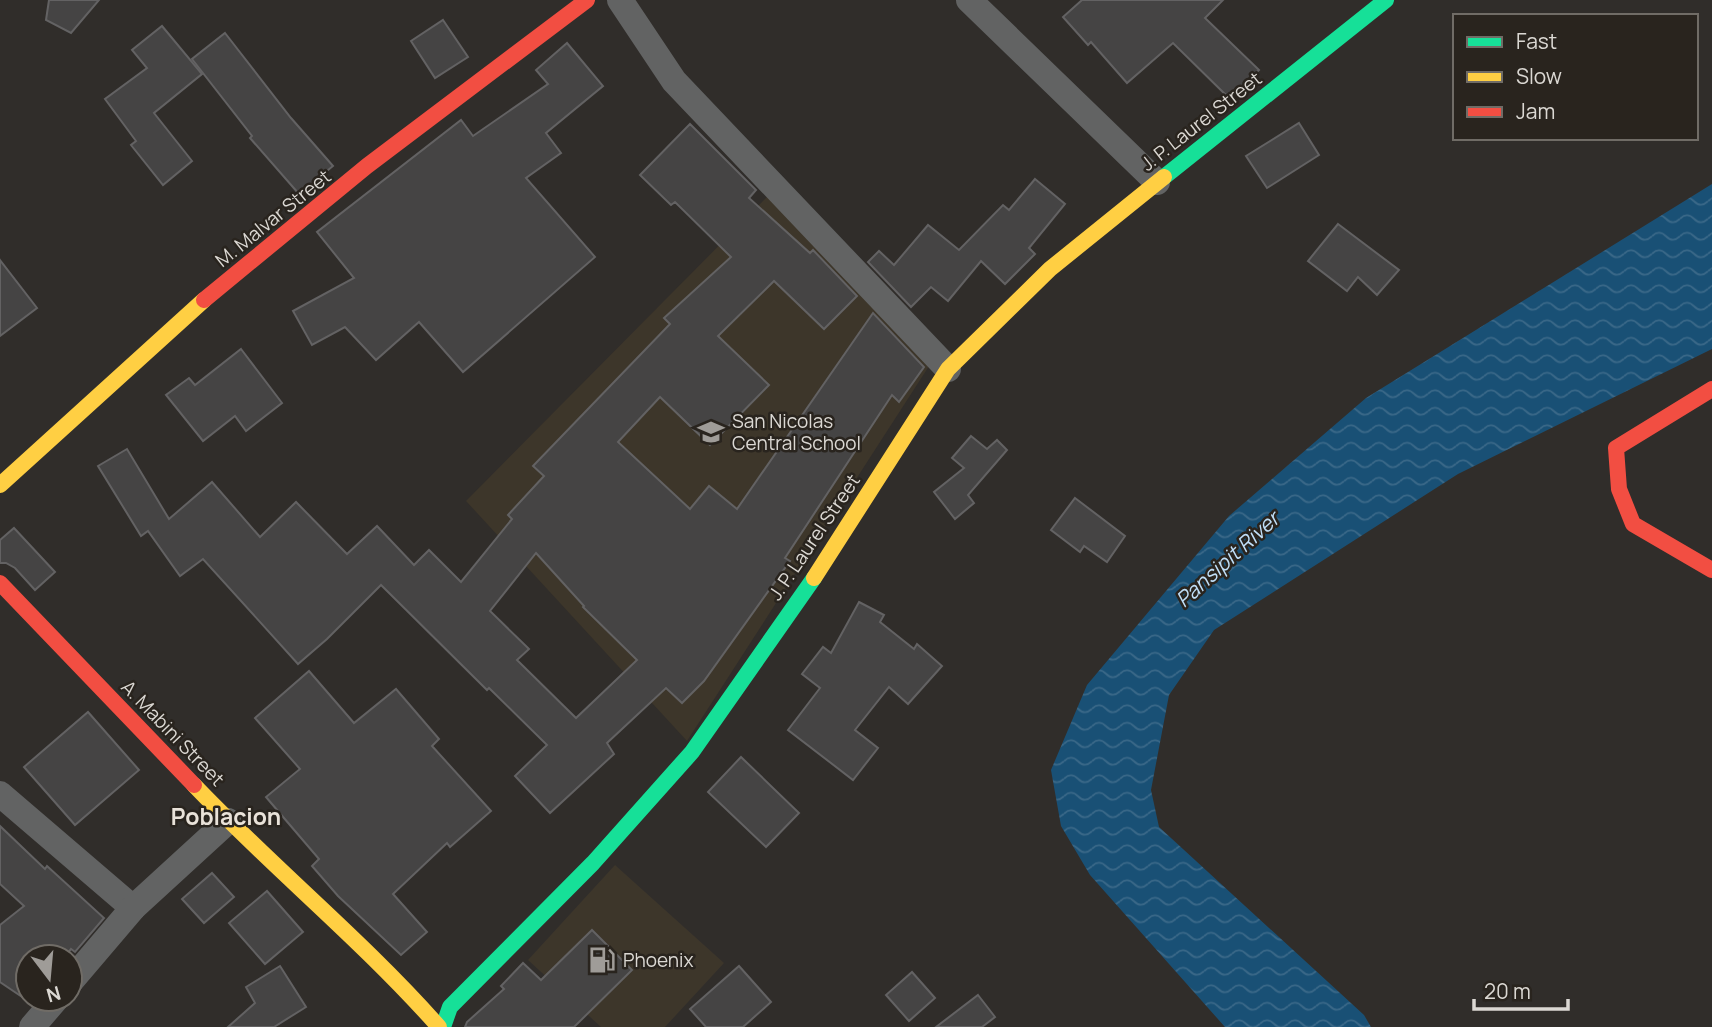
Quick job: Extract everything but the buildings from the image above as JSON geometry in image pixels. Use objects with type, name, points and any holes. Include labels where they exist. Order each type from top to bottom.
[{"type":"main road","name":"M. Malvar Street","points":[[0,485],[156,343],[276,240],[477,81],[587,0]]},
{"type":"main road","name":"J. P. Laurel Street","points":[[441,1027],[450,1007],[593,863],[692,752],[825,562],[948,369],[1049,269],[1386,0]]},
{"type":"main road","points":[[1712,390],[1616,447],[1619,489],[1633,524],[1712,570]]},
{"type":"main road","name":"A. Mabini Street","points":[[0,583],[228,821],[400,983],[441,1027]]},
{"type":"street","points":[[620,0],[674,81],[948,369]]},
{"type":"street","points":[[969,0],[1157,182]]},
{"type":"street","points":[[0,794],[133,908]]},
{"type":"street","points":[[84,966],[133,908],[228,821]]},
{"type":"street","points":[[32,1027],[44,1013]]},
{"type":"shaded area","name":"San Nicolas Central School","points":[[769,195],[931,363],[687,741],[466,501]]},
{"type":"shaded area","points":[[615,865],[724,963],[665,1027],[601,1027],[528,960]]},
{"type":"water","name":"Pansipit River","points":[[1712,184],[1712,349],[1458,474],[1214,630],[1169,695],[1151,790],[1159,827],[1364,1015],[1371,1027],[1225,1027],[1090,875],[1061,826],[1051,770],[1087,685],[1229,516],[1366,398]]},
{"type":"traffic: fast","points":[[1164,177],[1386,0]]},
{"type":"traffic: fast","points":[[443,1027],[450,1007],[593,863],[692,752],[814,578]]},
{"type":"traffic: slow","points":[[814,578],[948,369],[1050,269],[1164,177]]},
{"type":"traffic: slow","points":[[0,485],[204,300]]},
{"type":"traffic: slow","points":[[194,785],[380,965],[439,1027]]},
{"type":"traffic: jam","points":[[204,300],[367,166],[587,0]]},
{"type":"traffic: jam","points":[[1712,389],[1616,448],[1619,489],[1633,524],[1712,570]]},
{"type":"traffic: jam","points":[[0,583],[194,785]]},
{"type":"place","name":"San Nicolas Central School","points":[[711,432]]},
{"type":"place","name":"Phoenix","points":[[602,960]]},
{"type":"district","name":"Poblacion","points":[[226,816]]}]
